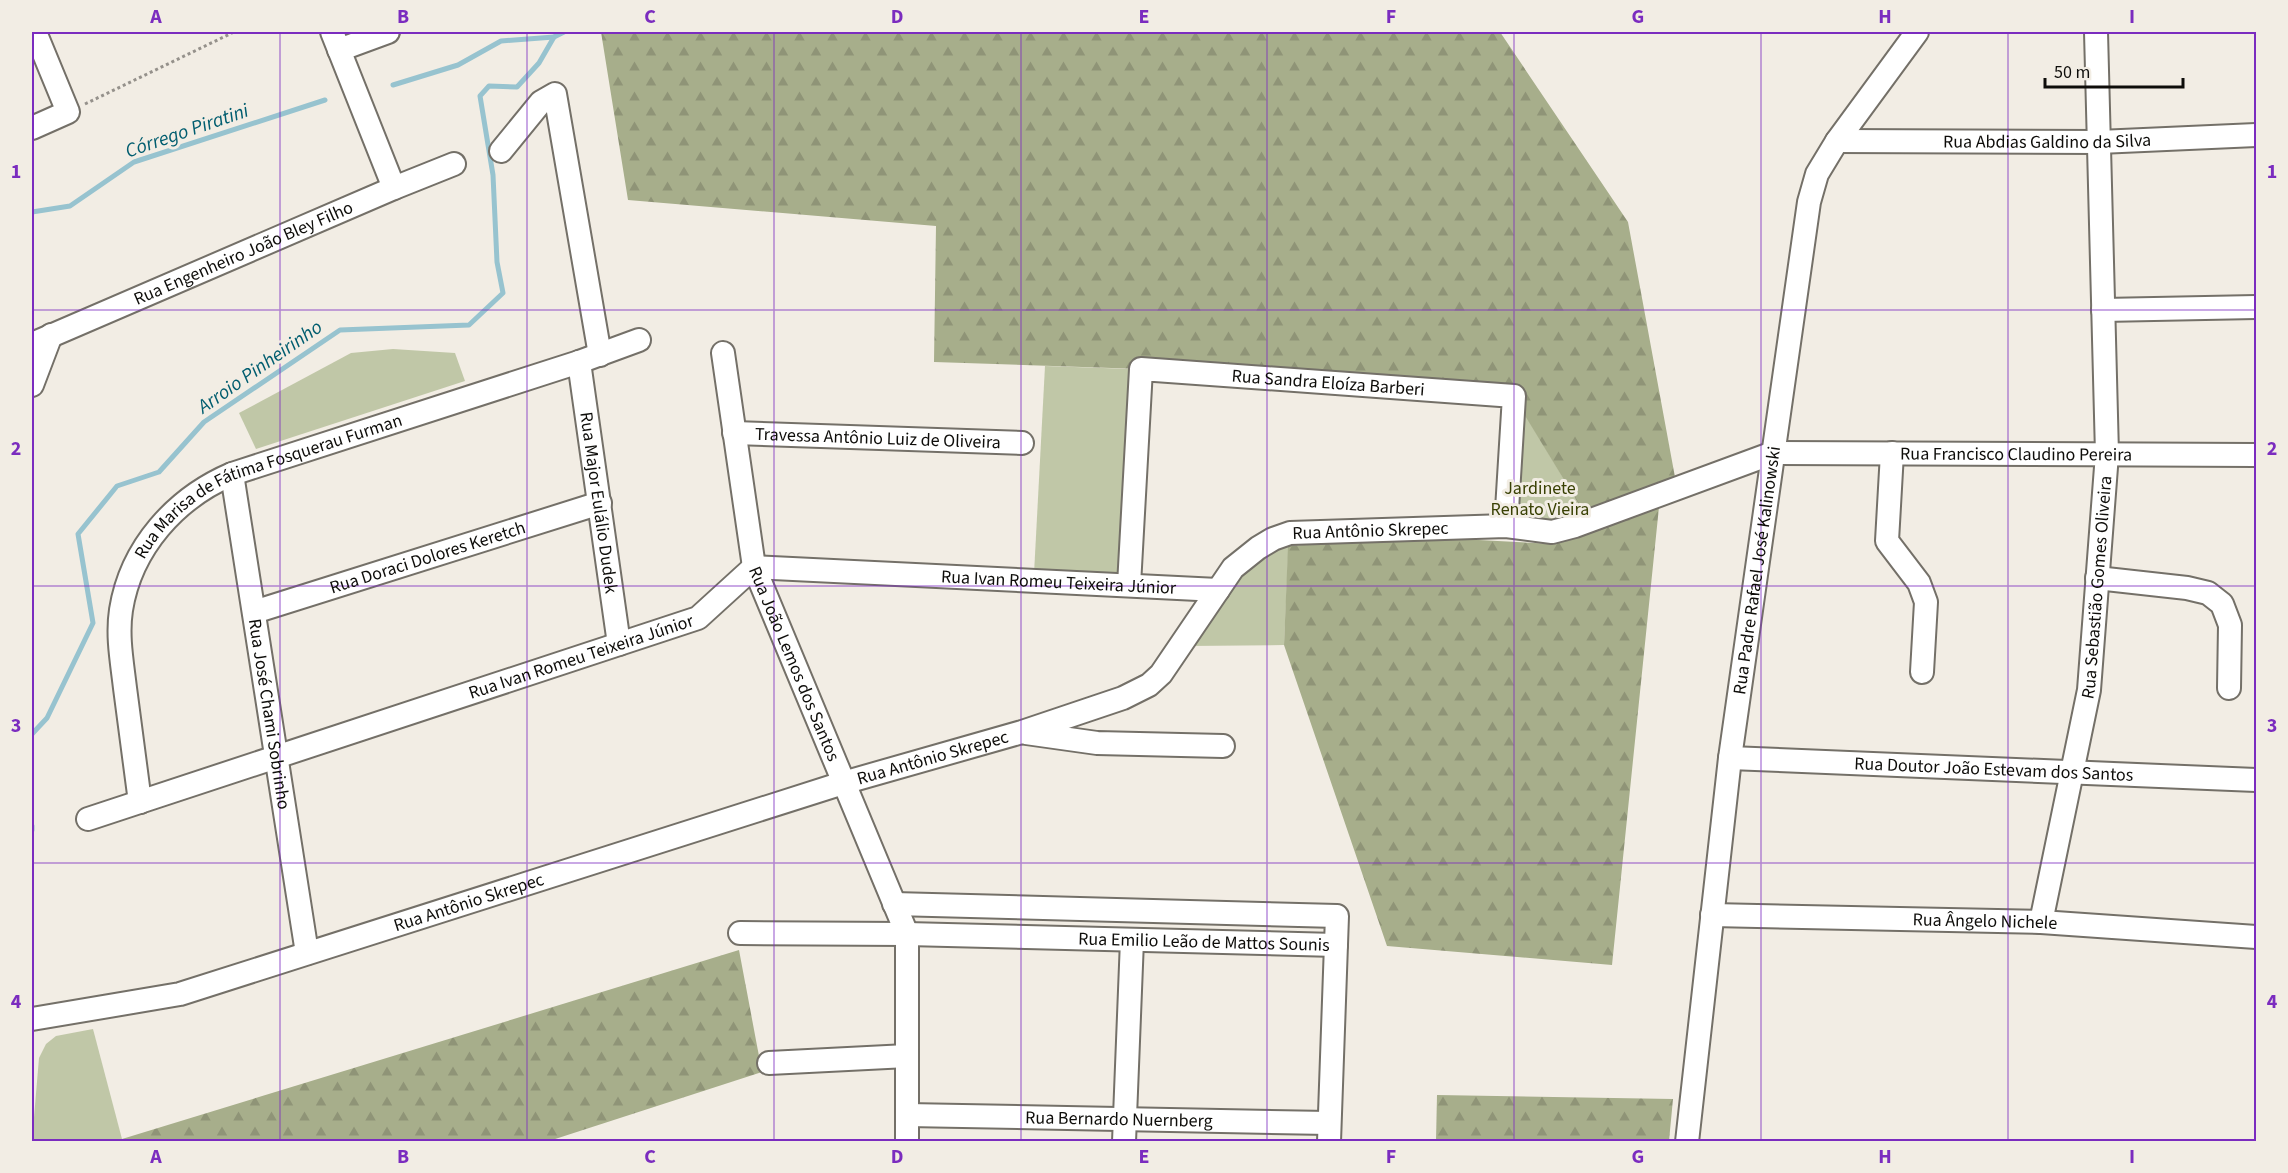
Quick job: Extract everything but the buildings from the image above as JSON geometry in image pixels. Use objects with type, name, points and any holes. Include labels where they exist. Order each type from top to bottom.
[{"type":"street","points":[[32,128],[68,112],[35,32]]},
{"type":"street","points":[[388,32],[336,41],[394,188]]},
{"type":"street","name":"Rua Padre Rafael José Kalinowski","points":[[1687,1142],[1730,759],[1809,202],[1817,174],[1837,141],[1917,32]]},
{"type":"street","name":"Rua Sebastião Gomes Oliveira","points":[[2041,922],[2089,690],[2107,454],[2096,32]]},
{"type":"street","name":"Rua Major Eulálio Dudek","points":[[501,151],[541,102],[555,94],[589,359],[600,503],[619,644]]},
{"type":"street","name":"Rua Abdias Galdino da Silva","points":[[1837,141],[2099,142],[2256,135]]},
{"type":"street","name":"Rua Engenheiro João Bley Filho","points":[[41,340],[454,164]]},
{"type":"street","points":[[2103,310],[2256,307]]},
{"type":"street","points":[[32,385],[41,340]]},
{"type":"street","name":"Rua Marisa de Fátima Fosquerau Furman","points":[[140,802],[120,641],[121,610],[128,582],[141,552],[159,527],[187,499],[210,484],[232,474],[589,359],[639,340]]},
{"type":"street","name":"Rua João Lemos dos Santos","points":[[723,353],[754,567],[907,934],[907,1142]]},
{"type":"street","name":"Rua Sandra Eloíza Barberi","points":[[1129,585],[1141,369],[1514,396],[1506,526]]},
{"type":"street","name":"Travessa Antônio Luiz de Oliveira","points":[[734,433],[1022,443]]},
{"type":"street","name":"Rua Francisco Claudino Pereira","points":[[1773,453],[2256,455]]},
{"type":"street","name":"Rua Antônio Skrepec","points":[[32,1019],[180,994],[843,783],[1022,732],[1123,698],[1149,685],[1172,661],[1233,568],[1245,557],[1273,539],[1290,533],[1506,526],[1552,531],[1575,526],[1773,453]]},
{"type":"street","points":[[1892,453],[1887,541],[1919,583],[1926,602],[1922,672]]},
{"type":"street","name":"Rua José Chami Sobrinho","points":[[232,474],[307,953]]},
{"type":"street","name":"Rua Doraci Dolores Keretch","points":[[254,612],[600,503]]},
{"type":"street","name":"Rua Ivan Romeu Teixeira Júnior","points":[[88,819],[698,618],[754,567],[1218,590]]},
{"type":"street","points":[[2097,578],[2187,588],[2208,593],[2222,604],[2230,626],[2229,688]]},
{"type":"street","points":[[1022,732],[1097,743],[1223,746]]},
{"type":"street","name":"Rua Doutor João Estevam dos Santos","points":[[1730,759],[2256,780]]},
{"type":"street","name":"Rua Emilio Leão de Mattos Sounis","points":[[740,933],[907,934],[1336,945],[1337,916],[894,904]]},
{"type":"street","points":[[1044,938],[1045,908]]},
{"type":"street","name":"Rua Ângelo Nichele","points":[[1712,915],[2041,922],[2256,937]]},
{"type":"street","points":[[1124,1130],[1132,940]]},
{"type":"street","points":[[1329,1132],[1336,945]]},
{"type":"street","points":[[769,1063],[907,1056]]},
{"type":"street","name":"Rua Bernardo Nuernberg","points":[[907,1115],[1124,1130],[1329,1132]]},
{"type":"path","points":[[68,112],[234,32]]},
{"type":"green space","points":[[601,32],[1500,32],[1628,222],[1677,488],[1589,521],[1513,396],[1141,369],[934,362],[936,226],[628,200]]},
{"type":"green space","points":[[393,349],[455,353],[465,381],[256,449],[239,413],[351,353]]},
{"type":"green space","points":[[1045,366],[1132,369],[1119,577],[1034,574]]},
{"type":"green space","name":"Jardinete Renato Vieira","points":[[1514,396],[1589,521],[1506,526]]},
{"type":"green space","points":[[1659,507],[1612,965],[1387,946],[1284,645],[1288,546],[1422,537],[1554,544]]},
{"type":"green space","points":[[1289,536],[1284,645],[1188,646],[1227,588],[1272,542]]},
{"type":"green space","points":[[739,950],[762,1072],[549,1141],[123,1142],[122,1139]]},
{"type":"green space","points":[[93,1029],[122,1139],[114,1142],[32,1141],[39,1058],[46,1044],[56,1036]]},
{"type":"green space","points":[[1437,1095],[1673,1099],[1669,1141],[1436,1141]]},
{"type":"waterway","name":"Arroio Pinheirinho","points":[[32,734],[47,718],[93,623],[78,534],[117,486],[159,472],[204,422],[340,330],[469,325],[503,293],[497,262],[493,175],[480,96],[489,86],[517,87],[539,63],[554,37],[564,32]]},
{"type":"waterway","name":"Córrego Piratini","points":[[393,85],[458,65],[501,41],[554,37]]},
{"type":"waterway","name":"Córrego Piratini","points":[[32,212],[70,206],[134,162],[325,100]]}]
